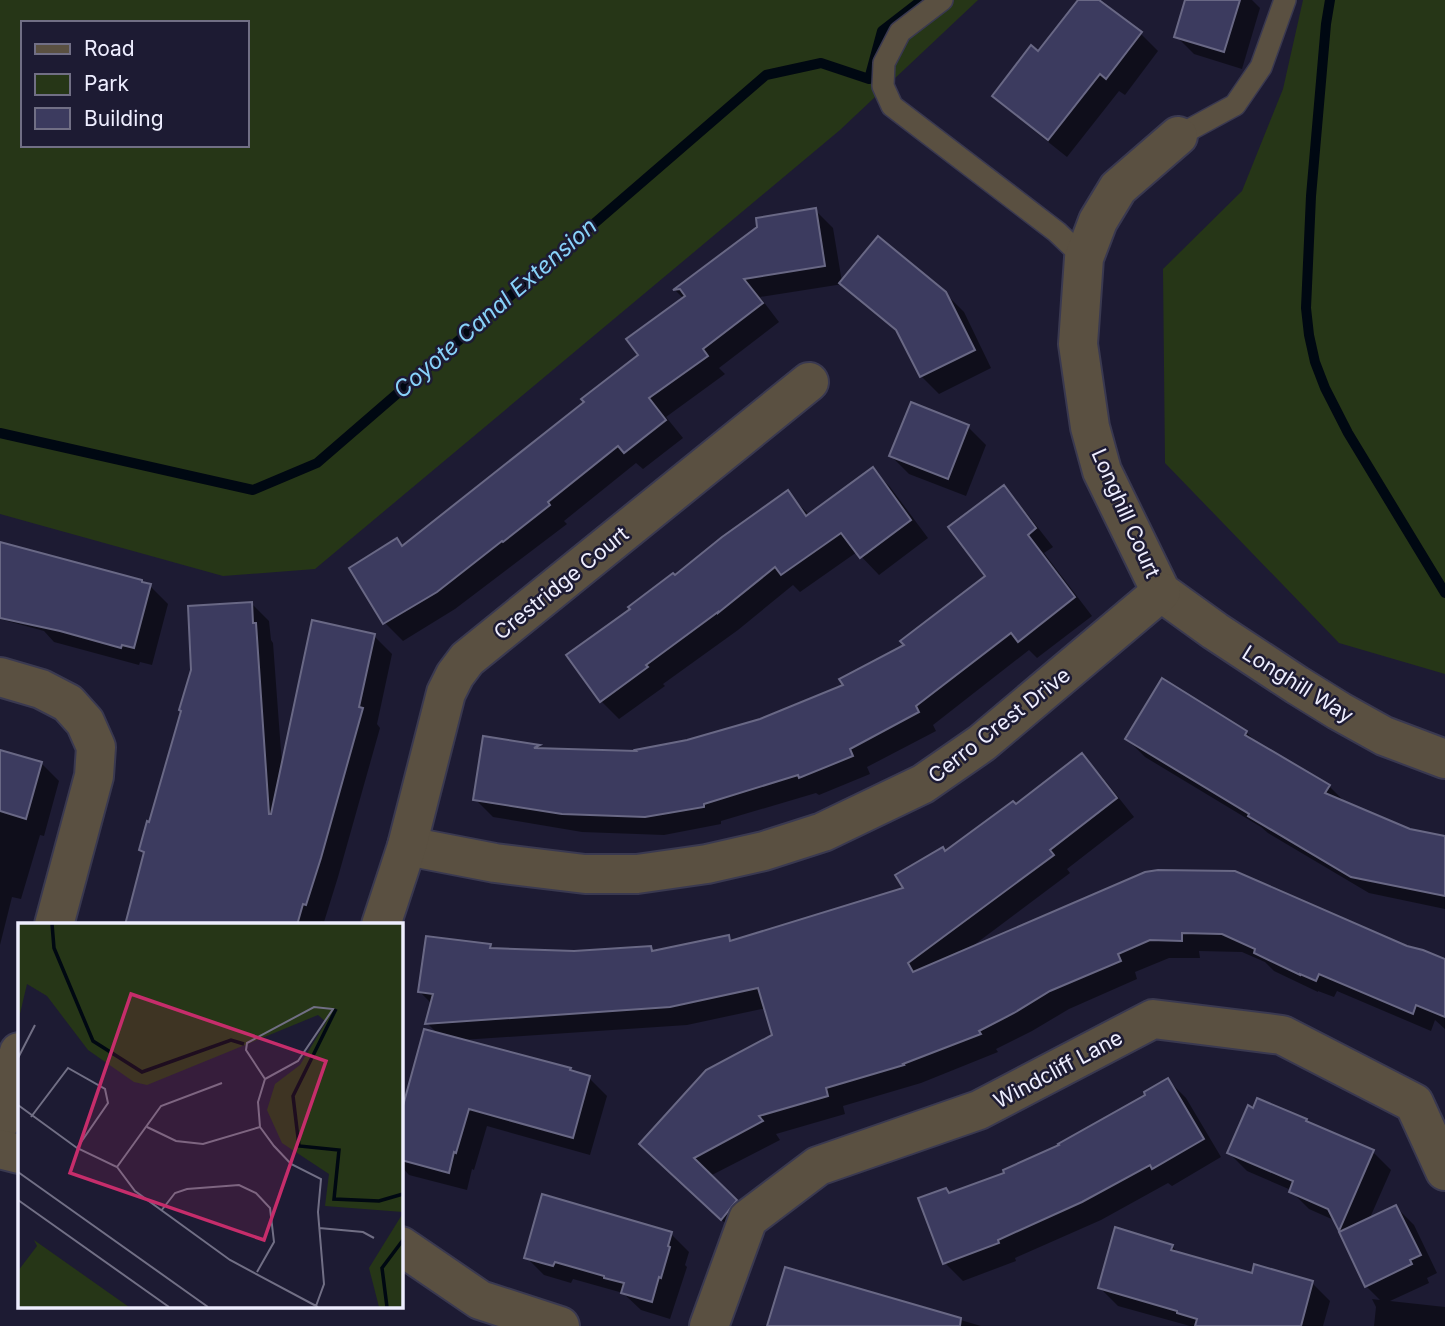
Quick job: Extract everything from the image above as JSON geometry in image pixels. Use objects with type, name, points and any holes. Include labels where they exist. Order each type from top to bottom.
[{"type":"street","name":"Longhill Court","points":[[1161,592],[1102,471],[1090,427],[1078,344],[1084,258],[1098,221],[1118,188],[1178,136]]},
{"type":"street","name":"Crestridge Court","points":[[382,923],[407,846],[446,693],[467,659],[809,383]]},
{"type":"street","name":"Longhill Way","points":[[1161,592],[1226,638],[1339,711],[1384,736],[1445,759]]},
{"type":"street","name":"Cerro Crest Drive","points":[[407,846],[508,865],[584,874],[637,874],[706,864],[788,844],[823,832],[923,784],[982,743],[1161,592]]},
{"type":"street","points":[[0,677],[41,689],[68,703],[85,722],[96,747],[94,776],[55,923]]},
{"type":"street","name":"Windcliff Lane","points":[[709,1326],[748,1219],[818,1166],[979,1110],[1153,1019],[1282,1035],[1414,1103],[1445,1171]]},
{"type":"street","points":[[0,1122],[18,1056]]},
{"type":"street","points":[[0,1149],[18,1154]]},
{"type":"street","points":[[402,1247],[480,1300],[560,1326]]},
{"type":"lane","points":[[942,0],[900,32],[884,63],[883,86],[892,106],[1057,232],[1084,258]]},
{"type":"lane","points":[[1178,136],[1235,105],[1261,67],[1285,0]]},
{"type":"green space","points":[[0,0],[978,0],[840,130],[315,569],[223,576],[0,514]]},
{"type":"green space","points":[[1303,0],[1445,0],[1445,674],[1339,643],[1165,463],[1163,269],[1242,191],[1283,89]]},
{"type":"building","points":[[1078,0],[1099,0],[1142,32],[1106,79],[1100,74],[1048,140],[992,96],[1031,45],[1038,51]]},
{"type":"building","points":[[1185,0],[1240,0],[1224,52],[1174,37]]},
{"type":"building","points":[[816,208],[825,266],[744,279],[763,303],[703,349],[708,356],[649,398],[666,420],[624,453],[618,446],[548,502],[550,505],[437,592],[383,624],[349,568],[397,538],[402,546],[584,402],[581,399],[638,355],[626,339],[685,296],[680,289],[673,290],[757,227],[756,218]]},
{"type":"building","points":[[878,236],[946,292],[975,350],[920,377],[896,330],[839,283]]},
{"type":"building","points":[[911,402],[969,425],[948,479],[889,456]]},
{"type":"building","points":[[873,467],[911,520],[860,558],[841,533],[781,575],[775,567],[600,702],[566,655],[788,490],[806,516]]},
{"type":"building","points":[[1004,485],[1036,528],[1028,535],[1075,597],[1018,642],[1011,633],[916,706],[919,712],[850,749],[853,756],[799,778],[798,775],[704,804],[704,807],[645,817],[562,814],[473,800],[483,736],[540,745],[534,748],[636,751],[760,719],[843,685],[839,679],[904,645],[900,641],[985,576],[948,527]]},
{"type":"building","points":[[0,542],[151,584],[134,648],[122,645],[121,648],[0,618]]},
{"type":"building","points":[[252,602],[253,623],[256,623],[269,814],[312,620],[375,634],[359,707],[363,708],[321,858],[298,923],[126,923],[144,852],[139,850],[191,670],[188,606]]},
{"type":"building","points":[[1162,678],[1247,731],[1245,735],[1330,785],[1325,793],[1410,829],[1445,836],[1445,896],[1351,877],[1125,739]]},
{"type":"building","points":[[0,750],[42,762],[26,819],[0,811]]},
{"type":"building","points":[[1082,753],[1117,798],[1050,850],[1054,855],[908,963],[913,972],[1145,872],[1235,871],[1407,946],[1445,959],[1445,1017],[1416,1005],[1413,1014],[1319,974],[1316,981],[1254,953],[1255,949],[1222,934],[1182,933],[1182,941],[1150,940],[1118,954],[1121,961],[1050,991],[979,1031],[981,1034],[904,1065],[826,1088],[828,1096],[759,1116],[763,1121],[694,1158],[737,1200],[721,1220],[639,1144],[706,1070],[772,1035],[758,988],[670,1007],[425,1024],[433,994],[418,992],[426,936],[491,944],[490,948],[574,951],[651,946],[652,951],[729,935],[730,941],[903,888],[895,875],[943,847],[945,851],[1013,801],[1016,804]]},
{"type":"building","points":[[424,1029],[571,1068],[570,1070],[590,1076],[573,1138],[469,1109],[449,1173],[402,1160],[402,1109]]},
{"type":"building","points":[[1168,1078],[1204,1139],[1152,1169],[1150,1165],[1082,1202],[998,1240],[999,1243],[943,1264],[918,1198],[946,1188],[949,1193],[1004,1173],[1003,1170],[1059,1145],[1145,1095],[1144,1092]]},
{"type":"building","points":[[1257,1098],[1374,1150],[1339,1231],[1328,1209],[1289,1192],[1293,1181],[1227,1153],[1248,1105],[1253,1108]]},
{"type":"building","points":[[542,1194],[672,1232],[668,1246],[670,1247],[652,1302],[621,1293],[624,1283],[604,1276],[555,1262],[553,1266],[524,1258]]},
{"type":"building","points":[[1396,1205],[1421,1255],[1410,1260],[1412,1264],[1365,1287],[1339,1232]]},
{"type":"building","points":[[1115,1227],[1173,1245],[1171,1250],[1252,1273],[1254,1264],[1313,1281],[1301,1326],[1195,1326],[1197,1319],[1177,1311],[1098,1288]]},
{"type":"building","points":[[785,1267],[961,1318],[960,1326],[767,1326]]},
{"type":"waterway","name":"Coyote Canal Extension","points":[[0,433],[253,490],[317,463],[766,75],[821,63],[869,79],[882,31],[922,0]]},
{"type":"waterway","name":"Coyote Canal Extension","points":[[1330,0],[1311,196],[1306,308],[1309,335],[1325,388],[1348,433],[1445,593]]}]
